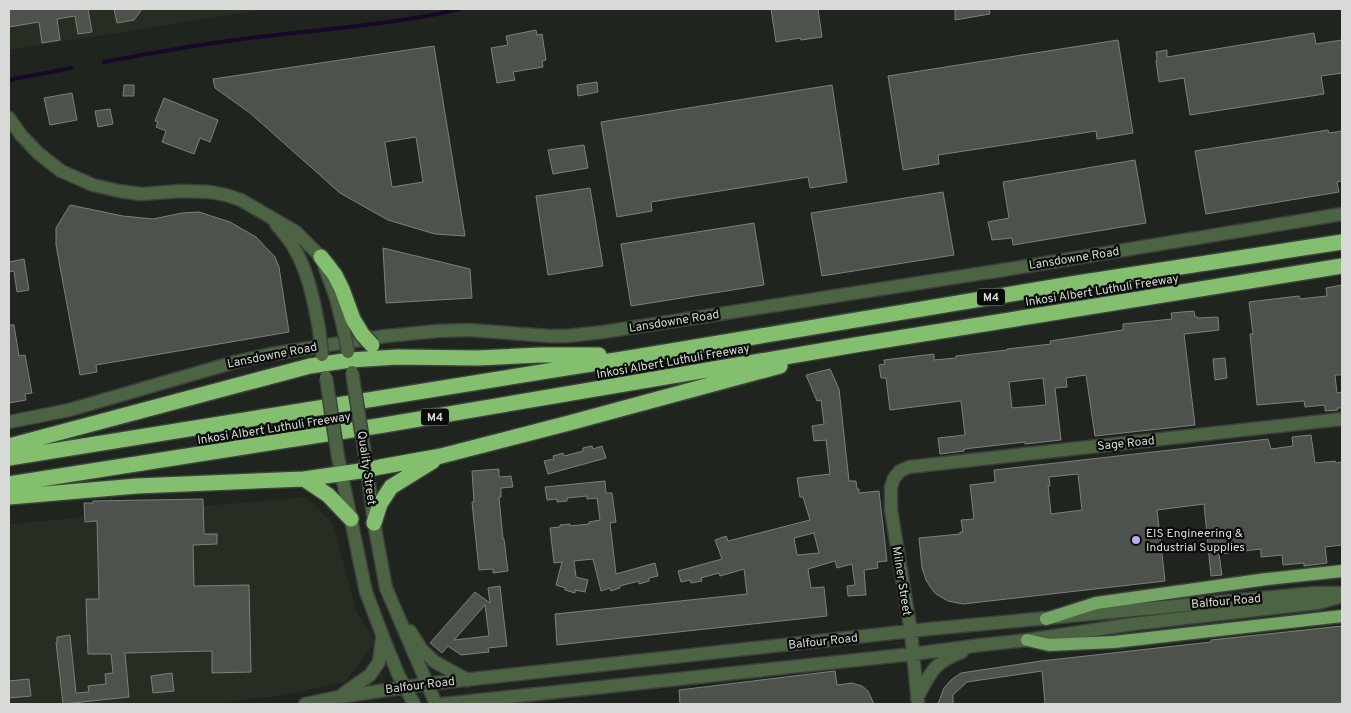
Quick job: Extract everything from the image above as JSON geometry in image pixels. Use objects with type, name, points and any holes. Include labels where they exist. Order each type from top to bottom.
[{"type":"highway","name":"Inkosi Albert Luthuli Freeway","points":[[9,458],[1078,283],[1342,242]]},
{"type":"highway","points":[[321,257],[335,275],[342,289],[348,322],[372,345],[398,357]]},
{"type":"highway","name":"Inkosi Albert Luthuli Freeway","points":[[9,484],[384,425],[861,344],[1342,266]]},
{"type":"highway","points":[[9,497],[137,486],[304,479],[341,474],[366,463],[380,467],[441,456],[704,388],[861,344]]},
{"type":"highway","points":[[9,446],[310,366],[398,357],[641,356]]},
{"type":"highway","points":[[374,523],[380,504],[391,487],[441,456]]},
{"type":"highway","points":[[304,479],[328,495],[351,519]]},
{"type":"main road","points":[[1046,619],[1096,603],[1258,580],[1342,571]]},
{"type":"main road","points":[[1027,640],[1049,645],[1114,642],[1342,616]]},
{"type":"street","name":"Quality Street","points":[[9,118],[21,135],[46,159],[69,175],[93,185],[141,194],[182,191],[210,192],[226,195],[241,200],[296,232],[321,257]]},
{"type":"street","name":"Lansdowne Road","points":[[9,422],[69,410],[235,362],[271,354],[386,336],[469,330],[558,336],[603,332],[1003,270],[1342,214]]},
{"type":"street","name":"Quality Street","points":[[273,220],[293,247],[306,274],[319,329],[341,474],[366,592],[382,637],[414,704]]},
{"type":"street","name":"Quality Street","points":[[348,322],[350,362],[374,523],[386,588],[436,704]]},
{"type":"street","name":"Sage Road","points":[[909,467],[1342,419]]},
{"type":"street","name":"Milner Street","points":[[909,467],[900,471],[894,478],[891,487],[891,510],[911,632],[918,701]]},
{"type":"street","name":"Balfour Road","points":[[305,704],[426,684],[662,658],[1315,593],[1342,595]]},
{"type":"street","name":"Balfour Road","points":[[443,704],[477,702],[912,654],[1027,640],[1133,624],[1318,603],[1342,595]]},
{"type":"street","points":[[390,599],[422,650],[435,662],[468,680]]},
{"type":"street","points":[[339,697],[370,675],[379,662],[382,637]]},
{"type":"street","points":[[918,701],[932,670],[936,666],[956,654],[980,645]]},
{"type":"street","points":[[662,658],[665,680]]},
{"type":"shaded area","points":[[9,9],[267,9],[9,50]]},
{"type":"shaded area","points":[[307,497],[333,524],[356,610],[375,643],[345,682],[285,695],[207,704],[9,704],[9,524]]},
{"type":"building","points":[[9,9],[88,9],[92,32],[78,34],[75,16],[57,19],[60,40],[42,43],[39,22],[9,27]]},
{"type":"building","points":[[114,9],[142,9],[134,20],[117,23]]},
{"type":"building","points":[[771,9],[818,9],[822,37],[776,42]]},
{"type":"building","points":[[955,9],[989,9],[990,14],[955,20]]},
{"type":"building","points":[[536,30],[537,35],[542,34],[546,60],[542,61],[543,67],[513,72],[515,80],[497,83],[491,48],[508,45],[506,36]]},
{"type":"building","points":[[1314,33],[1316,44],[1342,40],[1342,73],[1321,76],[1324,94],[1190,115],[1184,78],[1159,82],[1156,52],[1167,50],[1167,57]]},
{"type":"building","points":[[1118,40],[1133,133],[1097,139],[1096,131],[938,155],[939,164],[903,170],[888,76]]},
{"type":"building","points":[[434,46],[465,236],[435,234],[388,220],[340,193],[250,113],[215,88],[213,79]],"holes":[[[416,137],[423,182],[392,187],[385,142]]]},
{"type":"building","points":[[597,82],[598,92],[578,96],[577,85]]},
{"type":"building","points":[[124,85],[134,85],[134,96],[123,96]]},
{"type":"building","points":[[832,85],[847,182],[810,188],[808,177],[651,202],[652,211],[617,217],[601,122]]},
{"type":"building","points":[[72,93],[77,120],[50,125],[44,98]]},
{"type":"building","points":[[164,98],[218,120],[210,142],[200,138],[194,154],[162,142],[166,131],[156,127],[158,122],[155,121]]},
{"type":"building","points":[[110,109],[113,124],[98,127],[95,111]]},
{"type":"building","points":[[1328,130],[1329,133],[1342,131],[1342,181],[1337,182],[1339,192],[1206,214],[1195,151]]},
{"type":"building","points":[[584,145],[588,168],[553,174],[548,150]]},
{"type":"building","points":[[1135,160],[1146,223],[1013,245],[1012,238],[992,240],[988,222],[1009,218],[1003,182]]},
{"type":"building","points":[[590,188],[603,266],[548,275],[536,196]]},
{"type":"building","points":[[943,192],[954,255],[822,276],[811,213]]},
{"type":"building","points":[[70,205],[123,216],[153,219],[182,213],[199,212],[230,222],[256,237],[275,257],[279,267],[289,332],[96,365],[97,372],[80,375],[56,245],[56,228]]},
{"type":"building","points":[[754,223],[764,285],[631,306],[621,244]]},
{"type":"building","points":[[383,248],[470,269],[472,298],[386,303]]},
{"type":"building","points":[[24,259],[29,290],[17,292],[14,271],[9,272],[9,262]]},
{"type":"building","points":[[1342,285],[1342,375],[1335,375],[1337,393],[1342,392],[1342,408],[1325,411],[1325,405],[1305,407],[1304,401],[1257,405],[1250,334],[1253,334],[1249,302],[1299,296],[1300,299],[1327,296],[1326,288]]},
{"type":"building","points":[[1194,311],[1197,318],[1218,317],[1219,330],[1184,334],[1195,425],[1095,436],[1086,375],[1066,378],[1067,387],[1055,388],[1061,440],[964,449],[964,451],[940,454],[938,438],[965,435],[961,401],[890,410],[886,378],[881,378],[879,365],[885,364],[884,360],[934,354],[934,360],[956,358],[956,356],[1051,344],[1050,341],[1123,330],[1123,324],[1172,319],[1171,313]],"holes":[[[1043,378],[1046,405],[1012,408],[1009,382]]]},
{"type":"building","points":[[9,325],[14,325],[19,356],[25,355],[32,393],[25,394],[26,400],[9,403]]},
{"type":"building","points":[[1225,358],[1227,378],[1215,380],[1213,359]]},
{"type":"building","points":[[830,369],[839,389],[849,481],[856,481],[859,493],[879,491],[887,561],[877,562],[878,568],[864,570],[866,595],[848,596],[847,586],[855,585],[852,564],[837,568],[835,561],[808,569],[811,588],[824,587],[827,616],[557,645],[555,614],[747,594],[744,569],[720,576],[719,573],[701,578],[702,581],[691,583],[690,580],[681,582],[678,571],[722,559],[715,540],[726,536],[728,541],[810,520],[803,497],[800,497],[797,478],[830,474],[826,440],[814,441],[812,426],[824,424],[821,400],[817,401],[806,375]],"holes":[[[814,533],[819,553],[797,555],[794,538]]]},
{"type":"building","points":[[1311,435],[1315,463],[1342,462],[1342,545],[1325,547],[1327,563],[1304,566],[1304,563],[1283,565],[1282,555],[1261,557],[1261,549],[1219,554],[1222,575],[1211,576],[1204,504],[1157,510],[1165,581],[963,604],[948,601],[936,594],[926,580],[922,568],[919,538],[960,534],[960,532],[963,532],[961,520],[974,519],[970,485],[995,482],[994,470],[1268,439],[1271,449],[1293,446],[1292,437]],"holes":[[[1078,474],[1082,510],[1051,514],[1049,477]]]},
{"type":"building","points":[[592,446],[593,449],[602,446],[606,458],[548,474],[544,461],[554,459],[553,456],[563,453],[564,456],[583,451],[583,448]]},
{"type":"building","points":[[499,469],[499,477],[511,476],[513,487],[501,488],[501,497],[499,497],[508,571],[493,573],[493,569],[479,570],[472,502],[474,502],[472,471]]},
{"type":"building","points":[[605,481],[606,493],[612,493],[616,522],[610,523],[616,574],[655,563],[658,576],[649,578],[649,581],[639,584],[639,581],[620,586],[620,588],[611,591],[610,588],[601,591],[593,559],[574,561],[576,577],[588,580],[585,592],[575,590],[575,593],[565,590],[565,588],[556,585],[562,562],[554,563],[550,528],[560,527],[560,525],[589,524],[589,522],[600,520],[597,498],[587,499],[587,496],[567,498],[567,501],[557,502],[557,499],[547,500],[545,487]]},
{"type":"building","points":[[203,499],[204,534],[217,534],[217,544],[193,545],[194,586],[249,585],[251,672],[212,673],[212,651],[125,653],[129,697],[63,704],[57,637],[70,635],[76,693],[89,692],[88,686],[106,684],[105,674],[113,673],[111,654],[88,654],[86,599],[99,599],[97,521],[85,522],[84,503],[93,503],[93,501]]},
{"type":"building","points":[[500,586],[507,646],[488,648],[489,652],[461,655],[448,646],[442,653],[430,643],[475,592],[490,603],[488,588]],"holes":[[[485,605],[489,636],[454,640]]]},
{"type":"building","points":[[1342,626],[1342,704],[1045,704],[1042,671],[967,682],[953,695],[953,704],[938,704],[944,688],[961,673],[1041,661],[1211,642],[1211,640]]},
{"type":"building","points":[[835,671],[837,685],[852,683],[862,686],[868,691],[874,704],[680,704],[679,690]]},
{"type":"building","points":[[172,673],[174,691],[153,693],[151,676]]},
{"type":"building","points":[[29,679],[31,696],[9,698],[9,681]]},
{"type":"waterway","points":[[104,62],[213,43],[382,23],[460,9]]},
{"type":"waterway","points":[[9,80],[71,68]]},
{"type":"place","name":"EIS Engineering & Industrial Supplies","points":[[1136,540]]}]
